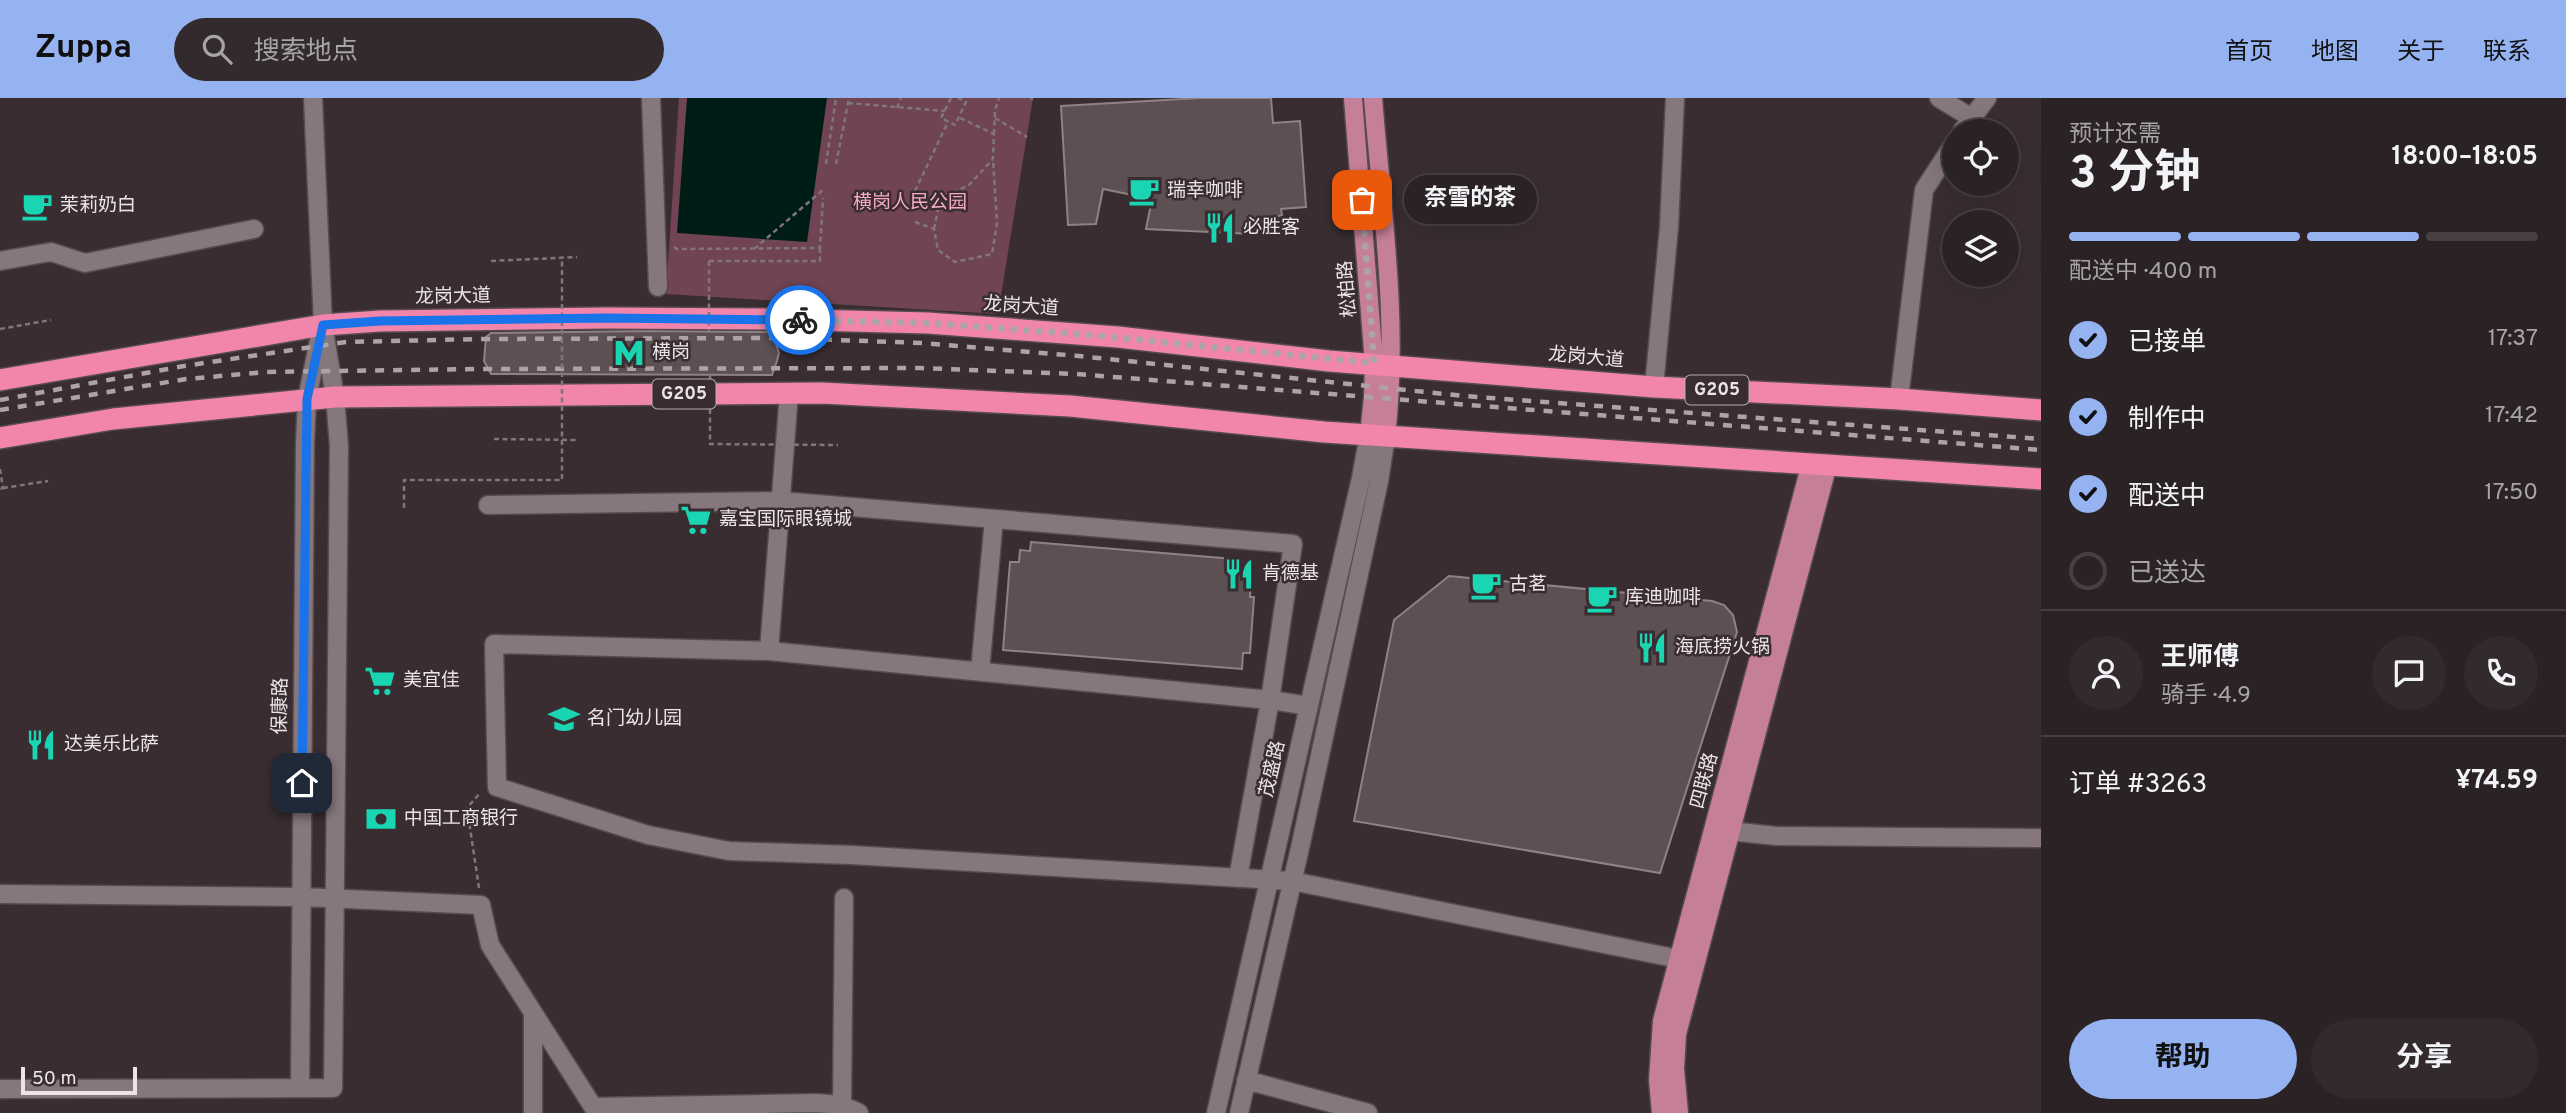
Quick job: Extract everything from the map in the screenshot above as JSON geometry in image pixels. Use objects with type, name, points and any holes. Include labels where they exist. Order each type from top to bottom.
[{"type":"highway","name":"龙岗大道","points":[[0,380],[323,325],[394,321],[607,318],[928,323],[1118,337],[1383,364],[1654,387],[1899,399],[2041,410]]},
{"type":"highway","name":"G205","points":[[0,438],[113,419],[335,397],[789,393],[1070,406],[1377,436],[2041,479]]},
{"type":"main road","name":"松柏路","points":[[1353,98],[1383,364]]},
{"type":"main road","name":"松柏路","points":[[1373,98],[1383,364],[1373,397],[1377,436]]},
{"type":"main road","name":"四联路","points":[[1679,1113],[1675,1069],[1677,1034],[1820,464]]},
{"type":"main road","name":"四联路","points":[[1661,1113],[1658,1080],[1662,1021],[1820,464]]},
{"type":"street","name":"保康路","points":[[313,98],[323,325],[335,397],[339,446],[333,1088],[300,1088],[307,399],[323,325]]},
{"type":"street","points":[[651,98],[657,288]]},
{"type":"street","points":[[1654,387],[1669,227],[1675,98]]},
{"type":"street","points":[[1939,98],[1961,119]]},
{"type":"street","points":[[1970,119],[1987,98]]},
{"type":"street","points":[[1899,399],[1924,190],[1942,162]]},
{"type":"street","points":[[0,261],[51,252],[85,263],[254,229]]},
{"type":"street","points":[[769,651],[789,393]]},
{"type":"street","points":[[1238,1113],[1293,881],[1376,495],[1377,436]]},
{"type":"street","name":"茂盛路","points":[[1216,1113],[1309,706],[1377,436]]},
{"type":"street","points":[[488,505],[781,501],[1293,544],[1270,700],[1238,878]]},
{"type":"street","points":[[980,671],[994,519]]},
{"type":"street","points":[[1309,706],[769,651],[494,644],[497,787],[648,835],[729,851],[866,856],[1293,881],[1679,960]]},
{"type":"street","points":[[1730,831],[1776,836],[2041,838]]},
{"type":"street","points":[[0,894],[301,897],[481,905],[490,944],[595,1110],[816,1103],[847,1110],[844,898]]},
{"type":"street","points":[[533,1013],[533,1113]]},
{"type":"street","points":[[1246,1080],[1368,1113]]},
{"type":"street","points":[[0,1089],[300,1088]]},
{"type":"path","points":[[826,164],[836,98]]},
{"type":"path","points":[[836,164],[849,98]]},
{"type":"path","points":[[897,108],[901,98]]},
{"type":"path","points":[[951,98],[942,118],[955,125],[966,102],[960,98]]},
{"type":"path","points":[[993,159],[969,185],[951,194],[938,210],[934,229],[938,250],[955,262],[992,254],[997,223],[993,159],[999,98]]},
{"type":"path","points":[[848,103],[944,111]]},
{"type":"path","points":[[958,117],[994,134]]},
{"type":"path","points":[[995,118],[1027,137]]},
{"type":"path","points":[[915,191],[948,122]]},
{"type":"path","points":[[754,249],[824,189]]},
{"type":"path","points":[[709,331],[709,261],[820,261],[823,198]]},
{"type":"path","points":[[915,222],[934,229]]},
{"type":"path","points":[[671,244],[677,249],[820,248]]},
{"type":"path","points":[[404,508],[404,480],[562,480],[562,257]]},
{"type":"path","points":[[491,261],[577,257]]},
{"type":"path","points":[[0,329],[51,320]]},
{"type":"path","points":[[710,375],[710,444],[838,445]]},
{"type":"path","points":[[494,439],[576,440]]},
{"type":"path","points":[[0,469],[2,489],[48,481]]},
{"type":"path","points":[[481,905],[467,808],[481,792],[497,787]]},
{"type":"green space","name":"横岗人民公园","points":[[679,98],[1033,98],[998,314],[666,294]]},
{"type":"shaded area","points":[[687,98],[827,98],[807,242],[677,233]]},
{"type":"building","points":[[1200,98],[1271,98],[1273,123],[1300,121],[1306,207],[1281,209],[1282,215],[1256,223],[1253,234],[1146,229],[1152,199],[1103,189],[1096,224],[1068,225],[1061,106]]},
{"type":"building","points":[[772,332],[779,353],[772,375],[491,374],[484,361],[486,337],[491,333]]},
{"type":"building","points":[[1031,542],[1234,559],[1234,566],[1245,567],[1244,577],[1251,578],[1250,597],[1254,597],[1250,653],[1243,653],[1242,669],[1003,650],[1010,562],[1019,562],[1020,550],[1030,551]]},
{"type":"building","points":[[1449,576],[1712,601],[1724,605],[1733,615],[1737,632],[1660,873],[1354,821],[1394,620]]},
{"type":"railway","points":[[0,400],[184,366],[346,342],[781,338],[922,343],[1079,356],[1464,396],[2041,439]]},
{"type":"railway","points":[[0,410],[186,379],[267,372],[920,368],[1076,374],[2041,450]]},
{"type":"way so far","points":[[800,320],[928,323],[1091,335],[1329,361],[1374,363],[1362,200]]},
{"type":"place","name":"瑞幸咖啡","points":[[1144,191]]},
{"type":"place","name":"奈雪的茶","points":[[1362,200]]},
{"type":"place","name":"茉莉奶白","points":[[37,206]]},
{"type":"place","name":"必胜客","points":[[1220,228]]},
{"type":"place","name":"横岗","points":[[629,353]]},
{"type":"place","name":"嘉宝国际眼镜城","points":[[696,520]]},
{"type":"place","name":"肯德基","points":[[1239,574]]},
{"type":"place","name":"古茗","points":[[1486,585]]},
{"type":"place","name":"库迪咖啡","points":[[1602,598]]},
{"type":"place","name":"海底捞火锅","points":[[1652,648]]},
{"type":"place","name":"美宜佳","points":[[380,681]]},
{"type":"place","name":"名门幼儿园","points":[[564,719]]},
{"type":"place","name":"达美乐比萨","points":[[41,745]]},
{"type":"place","name":"中国工商银行","points":[[381,819]]},
{"type":"route","points":[[302,783],[305,442],[307,399],[323,325],[380,321],[607,318],[800,320]]}]
